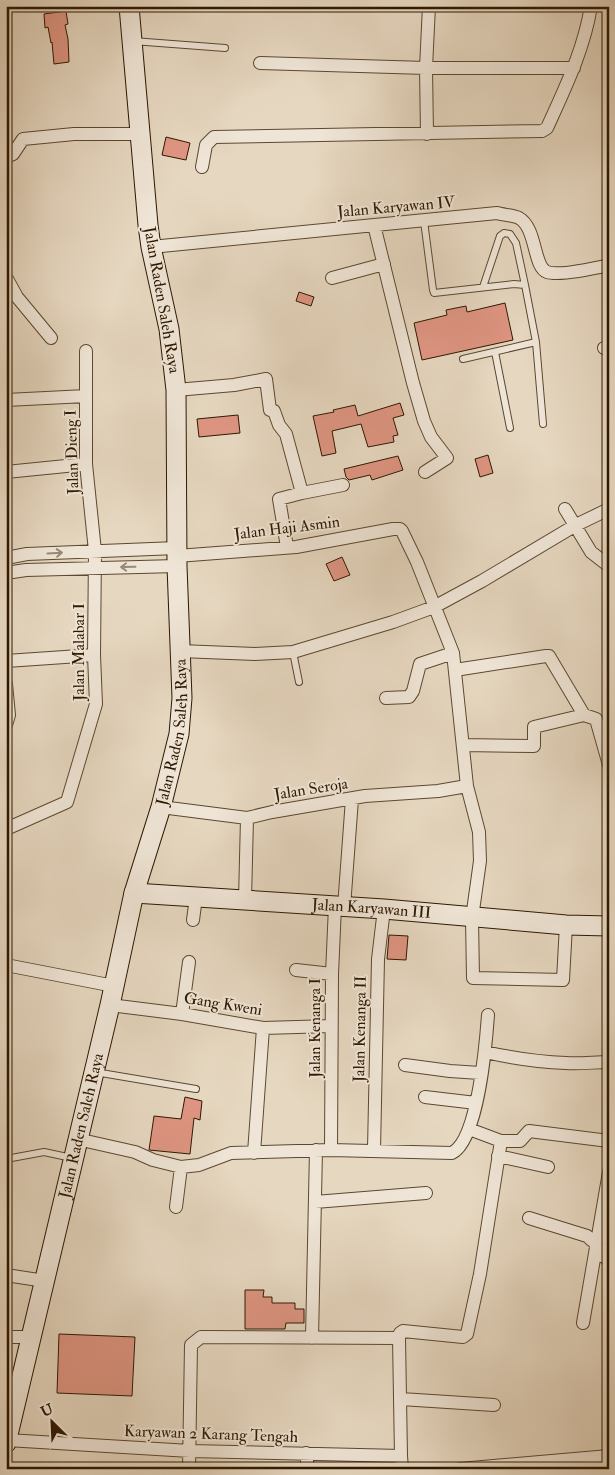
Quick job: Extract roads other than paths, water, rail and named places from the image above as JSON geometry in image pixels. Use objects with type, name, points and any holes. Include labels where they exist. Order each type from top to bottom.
[{"type":"main road","name":"Jalan Raden Saleh Raya","points":[[6,1441],[110,1005],[134,893],[161,807],[179,734],[182,698],[177,556],[176,390],[169,329],[151,247],[129,6]]},
{"type":"main road","name":"Jalan Karyawan III","points":[[134,893],[384,909],[566,925],[609,926]]},
{"type":"street","points":[[427,134],[426,68],[428,6]]},
{"type":"street","points":[[202,167],[206,145],[214,137],[542,131],[547,128],[574,68],[587,29],[591,6]]},
{"type":"street","points":[[260,63],[426,68],[574,68]]},
{"type":"street","points":[[6,157],[13,154],[24,138],[74,134],[140,134]]},
{"type":"street","name":"Jalan Karyawan IV","points":[[151,247],[497,213],[519,218],[527,225],[532,235],[539,262],[545,271],[569,271],[609,265]]},
{"type":"street","points":[[374,225],[424,421],[431,437],[447,458],[425,472]]},
{"type":"street","points":[[332,278],[384,264]]},
{"type":"street","points":[[6,277],[17,297],[52,338]]},
{"type":"street","name":"Jalan Dieng I","points":[[86,351],[86,464],[95,551]]},
{"type":"street","points":[[176,390],[234,385],[266,379],[270,410],[274,411],[279,426],[286,434],[302,493]]},
{"type":"street","points":[[6,400],[86,396]]},
{"type":"street","points":[[6,472],[86,464]]},
{"type":"street","points":[[287,547],[279,499],[343,485]]},
{"type":"street","points":[[565,509],[591,552],[609,566]]},
{"type":"street","points":[[180,651],[255,654],[293,652],[393,622],[434,607],[579,530],[609,509]]},
{"type":"street","name":"Jalan Haji Asmin","points":[[177,556],[287,547],[400,529],[417,562],[434,607]]},
{"type":"street","points":[[6,558],[27,554],[95,551],[177,556]]},
{"type":"street","name":"Jalan Malabar I","points":[[6,829],[67,802],[96,704],[94,655],[95,551]]},
{"type":"street","points":[[6,573],[26,570],[95,568],[177,556]]},
{"type":"street","points":[[434,607],[453,653],[467,786],[479,832],[480,861],[472,918],[473,978],[562,980],[566,925]]},
{"type":"street","points":[[386,698],[409,696],[413,691],[420,664],[453,653]]},
{"type":"street","points":[[6,661],[94,655]]},
{"type":"street","points":[[455,670],[548,656],[584,716]]},
{"type":"street","points":[[6,684],[9,715],[6,724]]},
{"type":"street","points":[[463,745],[534,746],[534,727],[584,716],[596,719],[609,765]]},
{"type":"street","name":"Jalan Seroja","points":[[161,807],[247,818],[365,796],[438,791],[467,786]]},
{"type":"street","name":"Jalan Kenanga I","points":[[331,1150],[332,974],[352,799]]},
{"type":"street","points":[[246,900],[247,818]]},
{"type":"street","points":[[194,920],[196,897]]},
{"type":"street","name":"Jalan Kenanga II","points":[[374,1150],[378,959],[384,909]]},
{"type":"street","points":[[182,1014],[189,962]]},
{"type":"street","points":[[6,965],[114,986]]},
{"type":"street","points":[[296,970],[332,974]]},
{"type":"street","name":"Gang Kweni","points":[[110,1005],[182,1014],[263,1028],[332,1026]]},
{"type":"street","points":[[78,1139],[136,1152],[153,1160],[181,1167],[199,1165],[231,1153],[316,1150],[452,1152],[457,1150],[469,1129],[476,1103],[480,1073],[486,1052],[488,1015]]},
{"type":"street","points":[[254,1153],[263,1028]]},
{"type":"street","points":[[486,1052],[540,1061],[568,1063],[609,1062]]},
{"type":"street","points":[[405,1065],[480,1073]]},
{"type":"street","points":[[425,1097],[476,1103]]},
{"type":"street","points":[[469,1129],[501,1141],[520,1141],[528,1131],[609,1141]]},
{"type":"street","points":[[402,1469],[400,1333],[403,1331],[463,1337],[467,1334],[480,1274],[501,1141]]},
{"type":"street","points":[[312,1338],[316,1150]]},
{"type":"street","points":[[498,1156],[548,1167]]},
{"type":"street","points":[[176,1207],[181,1167]]},
{"type":"street","points":[[584,1323],[609,1172]]},
{"type":"street","points":[[315,1202],[426,1193]]},
{"type":"street","points":[[530,1218],[587,1236],[596,1244],[600,1255],[609,1259]]},
{"type":"street","points":[[6,1275],[45,1281]]},
{"type":"street","points":[[6,1337],[30,1337]]},
{"type":"street","points":[[189,1469],[191,1345],[195,1340],[201,1337],[399,1338]]},
{"type":"street","points":[[401,1399],[494,1405]]},
{"type":"street","name":"Karyawan 2 Karang Tengah","points":[[6,1441],[190,1451],[401,1456]]},
{"type":"street","points":[[306,1453],[308,1469]]},
{"type":"street","points":[[460,1469],[562,1465],[609,1456]]},
{"type":"lane","points":[[132,40],[225,48]]},
{"type":"lane","points":[[424,221],[432,290],[434,293],[514,284],[526,285]]},
{"type":"lane","points":[[483,287],[500,236],[504,233],[510,234],[516,243],[536,342],[543,424]]},
{"type":"lane","points":[[464,359],[536,342]]},
{"type":"lane","points":[[495,352],[510,428]]},
{"type":"lane","points":[[293,652],[299,682]]},
{"type":"lane","points":[[94,1071],[196,1089]]},
{"type":"lane","points":[[6,1159],[44,1152],[73,1158]]}]
